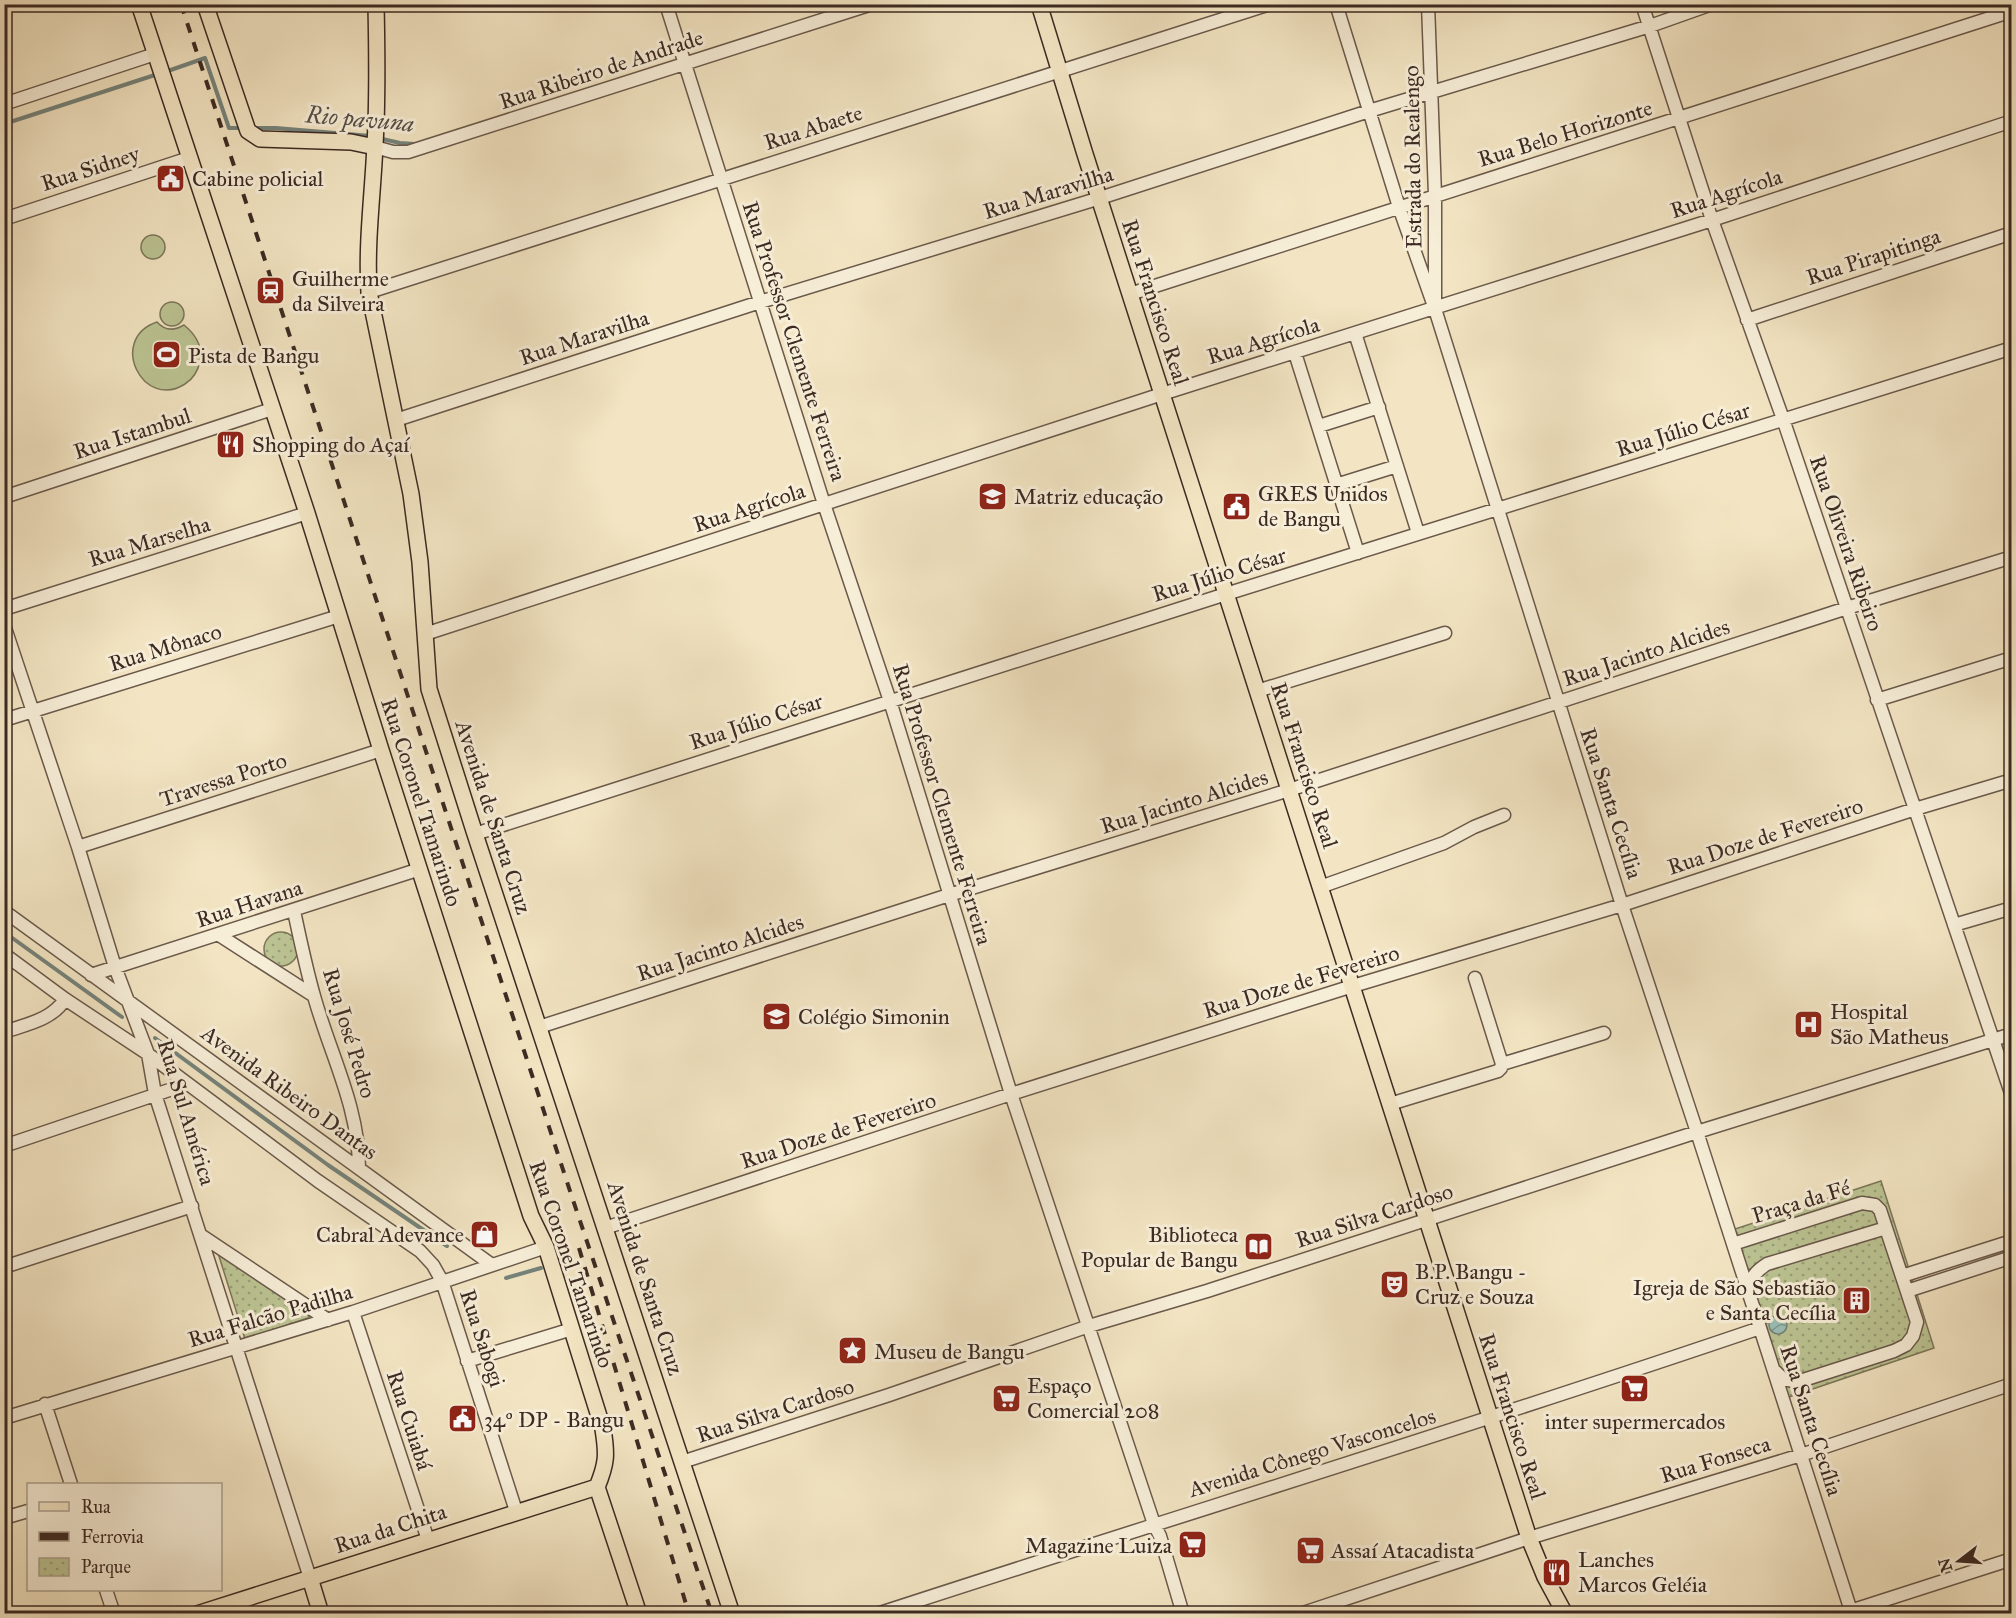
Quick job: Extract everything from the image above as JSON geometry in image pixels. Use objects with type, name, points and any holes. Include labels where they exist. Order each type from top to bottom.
[{"type":"main road","name":"Rua Coronel Tamarindo","points":[[139,4],[307,513],[531,1215],[546,1247],[572,1329],[603,1430],[606,1450],[605,1468],[597,1487]]},
{"type":"main road","points":[[205,4],[248,131],[260,139],[351,142],[375,147]]},
{"type":"main road","name":"Avenida de Santa Cruz","points":[[376,4],[377,114],[369,218],[369,292],[416,528],[429,689],[732,1614]]},
{"type":"main road","name":"Rua Francisco Real","points":[[1039,4],[1528,1538],[1565,1614]]},
{"type":"main road","points":[[597,1487],[639,1614]]},
{"type":"main road","name":"Rua da Chita","points":[[197,1614],[597,1487]]},
{"type":"main road","name":"Rua Sul América","points":[[310,1578],[321,1614]]},
{"type":"street","name":"Rua Professor Clemente Ferreira","points":[[666,4],[890,701],[1011,1094],[1154,1524],[1160,1536],[1184,1614]]},
{"type":"street","name":"Rua Ribeiro de Andrade","points":[[375,147],[393,152],[408,152],[685,60],[872,4]]},
{"type":"street","name":"Rua Abaete","points":[[369,292],[1270,4]]},
{"type":"street","name":"Rua Santa Cecília","points":[[1336,4],[1399,207],[1435,309],[1622,905],[1774,1369],[1848,1613]]},
{"type":"street","name":"Estrada do Realengo","points":[[1428,4],[1435,195],[1435,309]]},
{"type":"street","name":"Rua Oliveira Ribeiro","points":[[1642,4],[1712,220],[1783,419],[2012,1096]]},
{"type":"street","name":"Rua Maravilha","points":[[396,420],[760,302],[1100,198],[1369,111],[1650,26],[1712,4]]},
{"type":"street","name":"Rua Belo Horizonte","points":[[1130,294],[2012,10]]},
{"type":"street","points":[[4,104],[155,54]]},
{"type":"street","name":"Rua Agrícola","points":[[425,634],[1162,394],[1712,220],[2012,121]]},
{"type":"street","name":"Rua Sidney","points":[[4,219],[189,158]]},
{"type":"street","name":"Rua Pirapitinga","points":[[1747,320],[2012,233]]},
{"type":"street","points":[[1355,333],[1418,533]]},
{"type":"street","name":"Rua Júlio César","points":[[475,834],[1497,508],[2012,348]]},
{"type":"street","points":[[1295,353],[1358,553]]},
{"type":"street","points":[[1319,426],[1379,407]]},
{"type":"street","name":"Rua Istambul","points":[[4,497],[272,409]]},
{"type":"street","points":[[1336,484],[1397,466]]},
{"type":"street","name":"Rua Marselha","points":[[4,609],[307,513]]},
{"type":"street","name":"Rua Jacinto Alcides","points":[[539,1027],[950,895],[1289,790],[1847,608],[2012,557]]},
{"type":"street","name":"Rua Mônaco","points":[[4,720],[339,615]]},
{"type":"street","name":"Rua Sul América","points":[[4,625],[78,847],[115,967],[148,1054],[155,1094],[310,1578]]},
{"type":"street","points":[[1257,691],[1445,633]]},
{"type":"street","points":[[1877,700],[2012,658]]},
{"type":"street","name":"Travessa Porto","points":[[78,847],[381,750]]},
{"type":"street","name":"Rua Doze de Fevereiro","points":[[605,1228],[1011,1094],[1352,986],[1622,905],[1915,809],[2012,780]]},
{"type":"street","points":[[1320,887],[1444,843],[1504,814]]},
{"type":"street","name":"Rua Havana","points":[[90,975],[420,869]]},
{"type":"street","points":[[1954,925],[2012,908]]},
{"type":"street","name":"Avenida Ribeiro Dantas","points":[[4,911],[492,1265]]},
{"type":"street","name":"Rua José Pedro","points":[[294,911],[314,996],[353,1112],[359,1146],[359,1168]]},
{"type":"street","points":[[219,935],[314,996]]},
{"type":"street","points":[[4,954],[65,999],[148,1054],[318,1181],[420,1251],[433,1265],[442,1281]]},
{"type":"street","points":[[1390,1104],[1498,1071],[1501,1068],[1502,1064],[1476,978]]},
{"type":"street","points":[[4,1032],[47,1017],[60,1008],[65,999]]},
{"type":"street","points":[[1502,1064],[1604,1033]]},
{"type":"street","name":"Rua Silva Cardoso","points":[[682,1462],[889,1395],[1089,1326],[1207,1291],[1697,1132],[2012,1034]]},
{"type":"street","points":[[4,1146],[187,1083]]},
{"type":"street","name":"Praça da Fé","points":[[1733,1244],[1862,1203],[1875,1205],[1880,1210],[1907,1291],[1917,1322],[1913,1336],[1906,1345],[1894,1352],[1797,1382],[1783,1378],[1774,1369]]},
{"type":"street","points":[[4,1267],[192,1206]]},
{"type":"street","points":[[1748,1290],[1752,1277],[1767,1263],[1886,1228]]},
{"type":"street","points":[[202,1236],[328,1320]]},
{"type":"street","points":[[1902,1276],[2012,1241]]},
{"type":"street","name":"Rua Falcão Padilha","points":[[4,1418],[328,1320],[546,1247]]},
{"type":"street","points":[[1907,1291],[2012,1257]]},
{"type":"street","name":"Rua Sabogi","points":[[442,1281],[516,1511]]},
{"type":"street","name":"Rua Cuiabá","points":[[353,1312],[428,1540]]},
{"type":"street","name":"Avenida Cônego Vasconcelos","points":[[877,1614],[1491,1418],[1760,1328]]},
{"type":"street","points":[[467,1361],[572,1329]]},
{"type":"street","name":"Rua Fonseca","points":[[1300,1614],[1528,1538],[1801,1455],[2012,1384]]},
{"type":"street","points":[[45,1404],[70,1483]]},
{"type":"street","points":[[4,1518],[27,1511]]},
{"type":"street","points":[[1848,1613],[2012,1559]]},
{"type":"street","points":[[106,1591],[114,1614]]},
{"type":"green space","points":[[148,235],[158,235],[165,242],[165,252],[158,259],[148,259],[141,252],[141,242]]},
{"type":"green space","points":[[172,302],[181,305],[184,314],[181,323],[172,326],[163,323],[160,314],[163,305]]},
{"type":"green space","name":"Pista de Bangu","points":[[157,322],[170,329],[184,325],[195,336],[200,350],[199,365],[193,377],[185,384],[170,390],[156,388],[144,381],[136,370],[133,356],[134,343],[142,331]]},
{"type":"green space","points":[[281,932],[293,937],[298,949],[293,961],[281,966],[269,961],[264,949],[269,937]]},
{"type":"green space","points":[[1881,1181],[1934,1348],[1783,1399],[1729,1231]]},
{"type":"green space","points":[[218,1253],[311,1317],[245,1339]]},
{"type":"water","points":[[1774,1316],[1782,1316],[1787,1321],[1785,1332],[1774,1334],[1769,1329],[1769,1321]]},
{"type":"waterway","name":"Rio pavuna","points":[[165,72],[205,58],[229,128],[243,128]]},
{"type":"waterway","name":"Rio pavuna","points":[[4,124],[158,74]]},
{"type":"waterway","name":"Rio pavuna","points":[[253,128],[371,136]]},
{"type":"waterway","name":"Rio pavuna","points":[[378,138],[415,144]]},
{"type":"waterway","points":[[4,932],[122,1017]]},
{"type":"waterway","points":[[155,1038],[328,1165],[447,1246]]},
{"type":"waterway","points":[[506,1278],[541,1268]]},
{"type":"railway","points":[[181,4],[571,1194],[712,1614]]},
{"type":"railway","points":[[579,1248],[689,1614]]},
{"type":"place","name":"Cabine policial","points":[[171,178]]},
{"type":"place","name":"Guilherme da Silveira","points":[[271,291]]},
{"type":"place","name":"Pista de Bangu","points":[[167,355]]},
{"type":"place","name":"Shopping do Açaí","points":[[231,444]]},
{"type":"place","name":"Matriz educação","points":[[993,496]]},
{"type":"place","name":"GRES Unidos de Bangu","points":[[1237,506]]},
{"type":"place","name":"Colégio Simonin","points":[[777,1016]]},
{"type":"place","name":"Hospital São Matheus","points":[[1809,1024]]},
{"type":"place","name":"Cabral Adevance","points":[[485,1234]]},
{"type":"place","name":"Biblioteca Popular de Bangu","points":[[1259,1247]]},
{"type":"place","name":"B.P. Bangu - Cruz e Souza","points":[[1394,1284]]},
{"type":"place","name":"Igreja de São Sebastião e Santa Cecília","points":[[1857,1300]]},
{"type":"place","name":"Museu de Bangu","points":[[853,1351]]},
{"type":"place","name":"inter supermercados","points":[[1635,1389]]},
{"type":"place","name":"Espaço Comercial 208","points":[[1006,1398]]},
{"type":"place","name":"34º DP - Bangu","points":[[463,1419]]},
{"type":"place","name":"Magazine Luiza","points":[[1193,1545]]},
{"type":"place","name":"Assaí Atacadista","points":[[1310,1550]]},
{"type":"place","name":"Lanches Marcos Geléia","points":[[1557,1572]]}]
